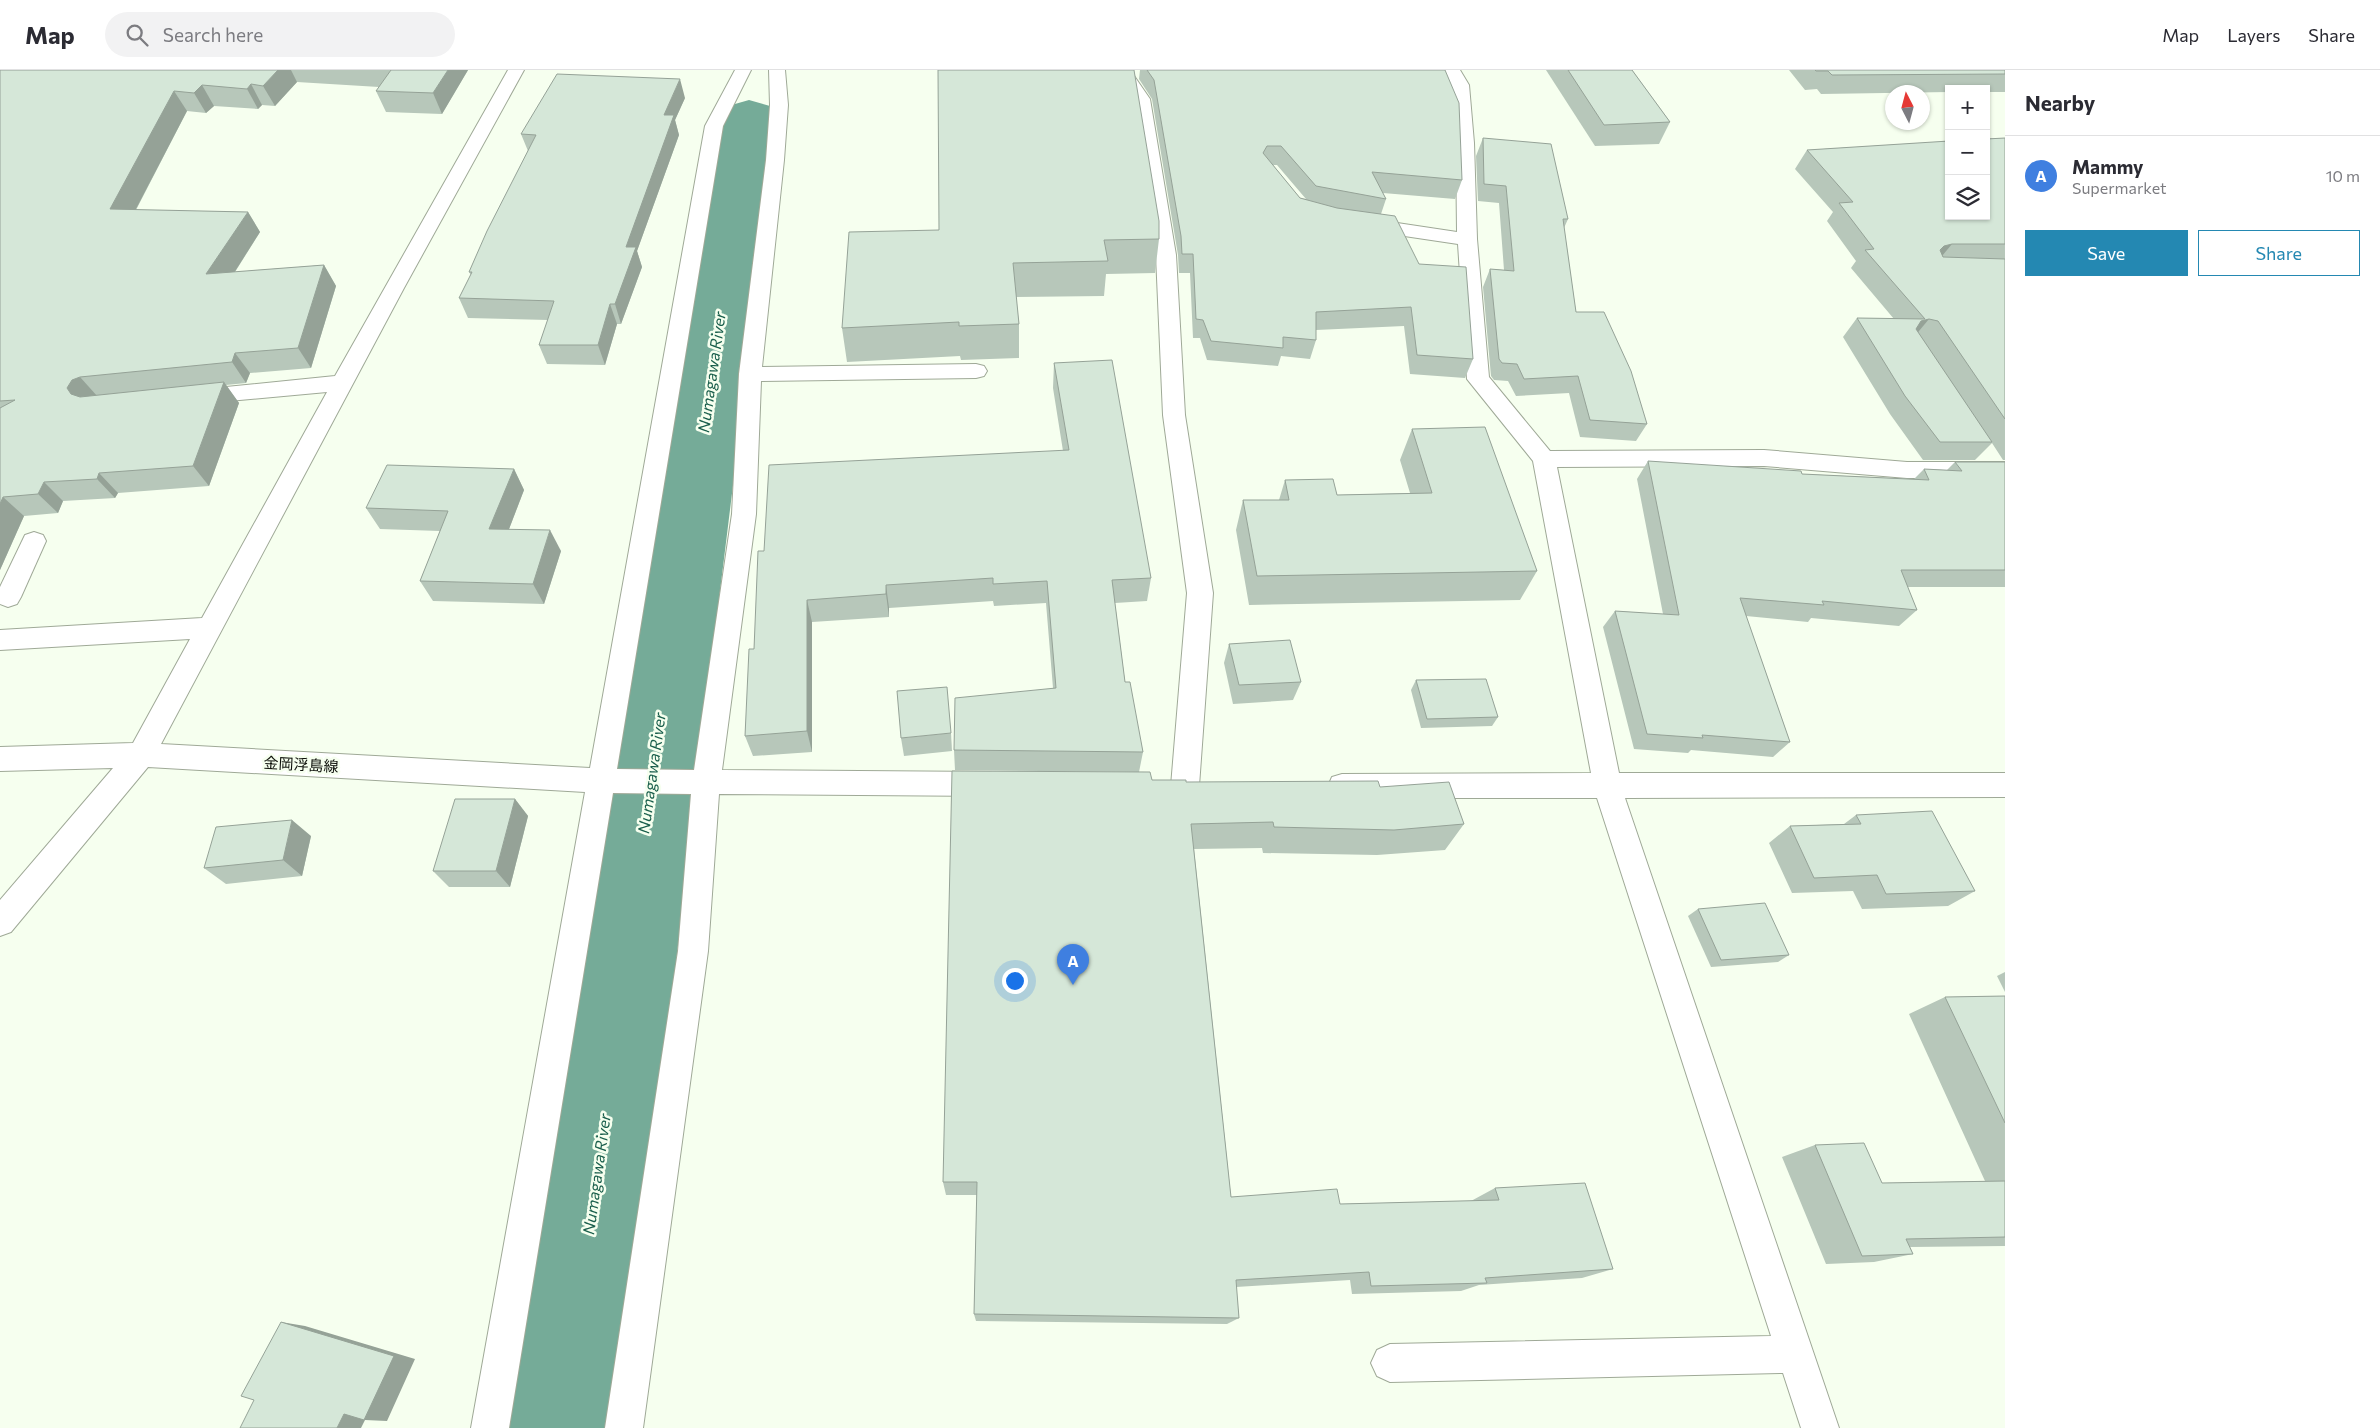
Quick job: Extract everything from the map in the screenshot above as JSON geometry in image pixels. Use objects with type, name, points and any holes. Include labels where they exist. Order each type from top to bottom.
[{"type":"street","points":[[0,922],[141,754],[342,383],[516,70]]},
{"type":"street","points":[[490,1428],[603,781],[714,126],[743,70]]},
{"type":"street","points":[[624,1428],[693,950],[706,781],[744,514],[750,374],[775,160],[779,105],[777,70]]},
{"type":"street","points":[[1121,70],[1141,99],[1166,254],[1174,415],[1200,592],[1185,786]]},
{"type":"street","points":[[1452,70],[1460,85],[1465,143],[1467,240],[1478,379],[1544,459],[1607,786],[1820,1428]]},
{"type":"street","points":[[1342,220],[1467,240]]},
{"type":"street","points":[[750,374],[976,371]]},
{"type":"street","points":[[176,399],[342,383]]},
{"type":"street","points":[[1979,445],[2000,470]]},
{"type":"street","points":[[1544,459],[1764,458],[1906,470],[2000,470]]},
{"type":"street","points":[[3,603],[34,541]]},
{"type":"street","points":[[0,640],[210,628]]},
{"type":"street","name":"金岡浮島線","points":[[0,759],[141,754],[603,781],[1015,784]]},
{"type":"street","points":[[1312,786],[2005,785]]},
{"type":"street","points":[[1155,786],[1214,786]]},
{"type":"street","points":[[1390,1363],[1796,1354]]},
{"type":"building","points":[[0,70],[278,70],[263,86],[251,84],[247,89],[202,85],[194,93],[174,91],[110,209],[248,212],[206,274],[324,265],[298,348],[235,353],[232,362],[80,377],[72,380],[67,388],[71,394],[80,397],[224,382],[193,466],[99,473],[97,479],[44,482],[38,494],[3,497],[0,504],[0,408],[15,400],[0,401]]},
{"type":"building","points":[[391,70],[448,70],[433,93],[376,91]]},
{"type":"building","points":[[938,70],[1134,70],[1159,221],[1159,239],[1104,240],[1108,261],[1013,263],[1019,324],[959,326],[959,322],[842,328],[849,232],[939,230]]},
{"type":"building","points":[[1147,70],[1445,70],[1459,103],[1462,180],[1372,172],[1386,199],[1316,186],[1281,146],[1267,146],[1263,153],[1300,198],[1337,208],[1395,216],[1419,264],[1466,267],[1473,359],[1417,355],[1411,307],[1316,312],[1316,340],[1283,337],[1283,348],[1211,341],[1203,320],[1196,319],[1193,254],[1182,254],[1181,236],[1154,80]]},
{"type":"building","points":[[1568,70],[1632,70],[1670,122],[1604,125]]},
{"type":"building","points":[[1815,70],[2005,70],[2005,74],[1832,75],[1828,71]]},
{"type":"building","points":[[557,74],[680,79],[664,115],[674,115],[626,247],[636,247],[615,304],[610,304],[598,345],[539,345],[554,301],[459,298],[472,272],[469,272],[487,231],[536,135],[521,134]]},
{"type":"building","points":[[1483,138],[1551,144],[1568,219],[1563,219],[1576,312],[1604,312],[1631,371],[1647,424],[1590,420],[1578,376],[1524,379],[1517,364],[1502,363],[1499,359],[1490,269],[1514,271],[1506,186],[1484,184]]},
{"type":"building","points":[[2005,138],[2005,244],[1952,244],[1944,246],[1940,250],[1943,257],[2005,259],[2005,419],[1938,321],[1929,319],[1921,321],[1916,329],[1992,442],[1940,442],[1905,396],[1857,318],[1925,319],[1865,250],[1874,249],[1839,203],[1853,202],[1807,150],[1945,141],[1945,220],[1990,220],[1990,139]]},
{"type":"building","points":[[1112,360],[1151,578],[1112,580],[1125,682],[1130,682],[1143,752],[954,750],[955,698],[1056,688],[1047,581],[993,584],[993,578],[886,585],[886,594],[807,600],[807,731],[745,736],[749,649],[754,649],[758,551],[764,551],[769,465],[1069,450],[1054,363]]},
{"type":"building","points":[[1485,427],[1537,571],[1257,576],[1243,500],[1289,500],[1285,480],[1333,479],[1337,495],[1432,493],[1412,429]]},
{"type":"building","points":[[1648,461],[1801,471],[1802,474],[1929,480],[1924,469],[1962,471],[1955,462],[2005,462],[2005,570],[1901,570],[1917,610],[1822,601],[1824,605],[1740,598],[1790,742],[1702,735],[1703,738],[1647,734],[1615,611],[1679,615]]},
{"type":"building","points":[[387,465],[514,469],[489,529],[550,530],[533,584],[420,581],[448,511],[366,508]]},
{"type":"building","points":[[1290,640],[1301,682],[1239,685],[1229,644]]},
{"type":"building","points":[[1486,679],[1498,717],[1427,719],[1416,680]]},
{"type":"building","points":[[947,687],[951,733],[901,738],[897,691]]},
{"type":"building","points":[[952,771],[1150,772],[1152,780],[1186,780],[1186,782],[1378,781],[1380,787],[1449,782],[1464,824],[1394,830],[1274,827],[1273,822],[1191,824],[1231,1197],[1337,1189],[1340,1204],[1499,1200],[1495,1188],[1585,1183],[1613,1269],[1485,1278],[1487,1283],[1371,1286],[1369,1272],[1236,1280],[1239,1318],[974,1314],[977,1182],[943,1182]]},
{"type":"building","points":[[455,799],[515,799],[496,871],[433,871]]},
{"type":"building","points":[[1932,811],[1975,891],[1886,894],[1877,875],[1814,878],[1790,826],[1861,824],[1856,815]]},
{"type":"building","points":[[292,820],[283,860],[204,868],[216,827]]},
{"type":"building","points":[[1765,903],[1789,955],[1721,960],[1698,909]]},
{"type":"building","points":[[2005,996],[2005,1123],[1945,997]]},
{"type":"building","points":[[1864,1143],[1882,1183],[2005,1181],[2005,1237],[1906,1239],[1913,1254],[1862,1256],[1815,1145]]},
{"type":"building","points":[[281,1322],[394,1356],[364,1420],[344,1414],[337,1428],[240,1428],[254,1400],[241,1396]]},
{"type":"waterway","name":"Numagawa River","points":[[562,1428],[642,836],[749,118]]},
{"type":"place","name":"Mammy","points":[[1073,985]]}]
